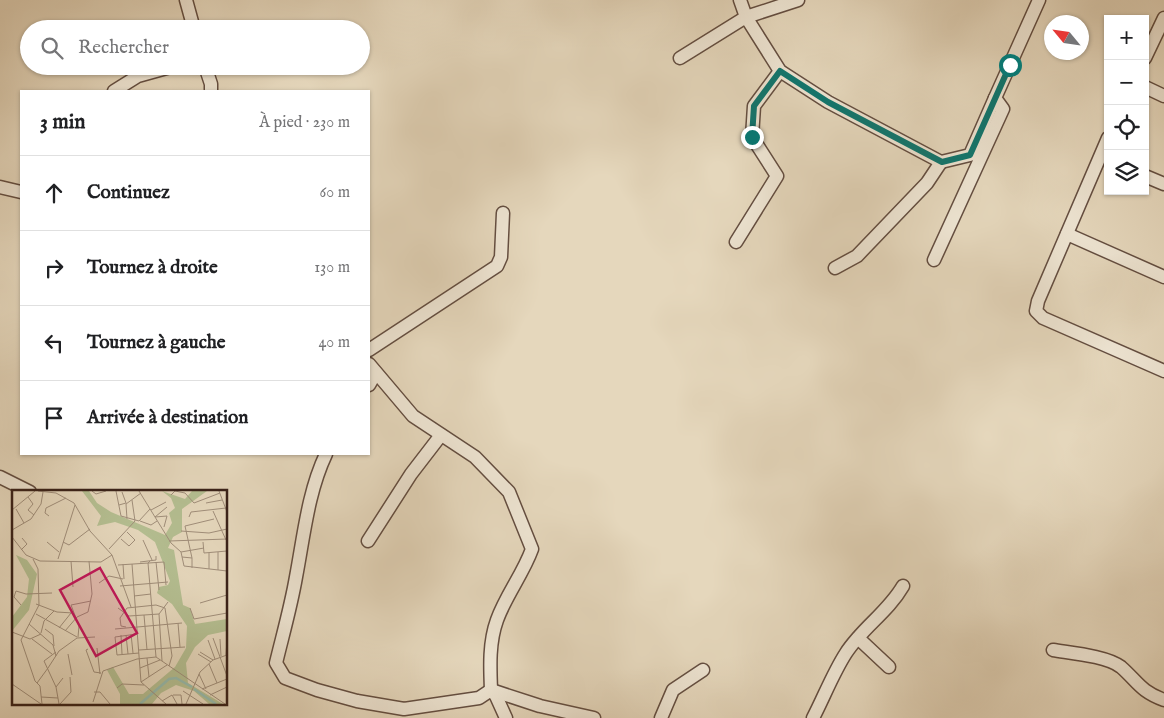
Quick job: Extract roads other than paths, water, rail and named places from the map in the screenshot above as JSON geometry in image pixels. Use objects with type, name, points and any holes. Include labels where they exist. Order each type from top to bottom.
[{"type":"street","points":[[186,0],[192,20]]},
{"type":"street","points":[[740,0],[746,17],[780,71],[828,102],[942,162]]},
{"type":"street","points":[[680,58],[746,17],[798,0]]},
{"type":"street","points":[[835,268],[857,256],[927,183],[942,162],[970,155],[1039,0]]},
{"type":"street","points":[[1149,50],[1164,18]]},
{"type":"street","points":[[736,242],[776,176],[752,137],[754,106],[780,71]]},
{"type":"street","points":[[116,90],[142,75]]},
{"type":"street","points":[[208,75],[211,90]]},
{"type":"street","points":[[1149,89],[1164,96]]},
{"type":"street","points":[[934,260],[1003,109],[995,98]]},
{"type":"street","points":[[1104,157],[1067,234],[1036,311],[1043,318],[1164,370]]},
{"type":"street","points":[[1149,178],[1164,184]]},
{"type":"street","points":[[0,187],[20,192]]},
{"type":"street","points":[[370,349],[497,266],[501,257],[503,214]]},
{"type":"street","points":[[1067,234],[1164,277]]},
{"type":"street","points":[[372,368],[413,416],[475,457],[509,492],[532,549],[525,568],[510,591],[497,620],[490,654],[491,690],[496,696],[506,718]]},
{"type":"street","points":[[368,541],[411,474],[441,435]]},
{"type":"street","points":[[326,455],[316,474],[276,663],[284,678],[317,690],[402,713],[479,698],[491,690]]},
{"type":"street","points":[[0,477],[26,490]]},
{"type":"street","points":[[813,718],[846,654],[858,638],[893,602],[903,586]]},
{"type":"street","points":[[858,638],[889,667]]},
{"type":"street","points":[[1053,650],[1107,661],[1120,667],[1140,688],[1164,700]]},
{"type":"street","points":[[661,718],[673,690],[703,670]]},
{"type":"street","points":[[491,690],[540,706],[594,718]]}]
